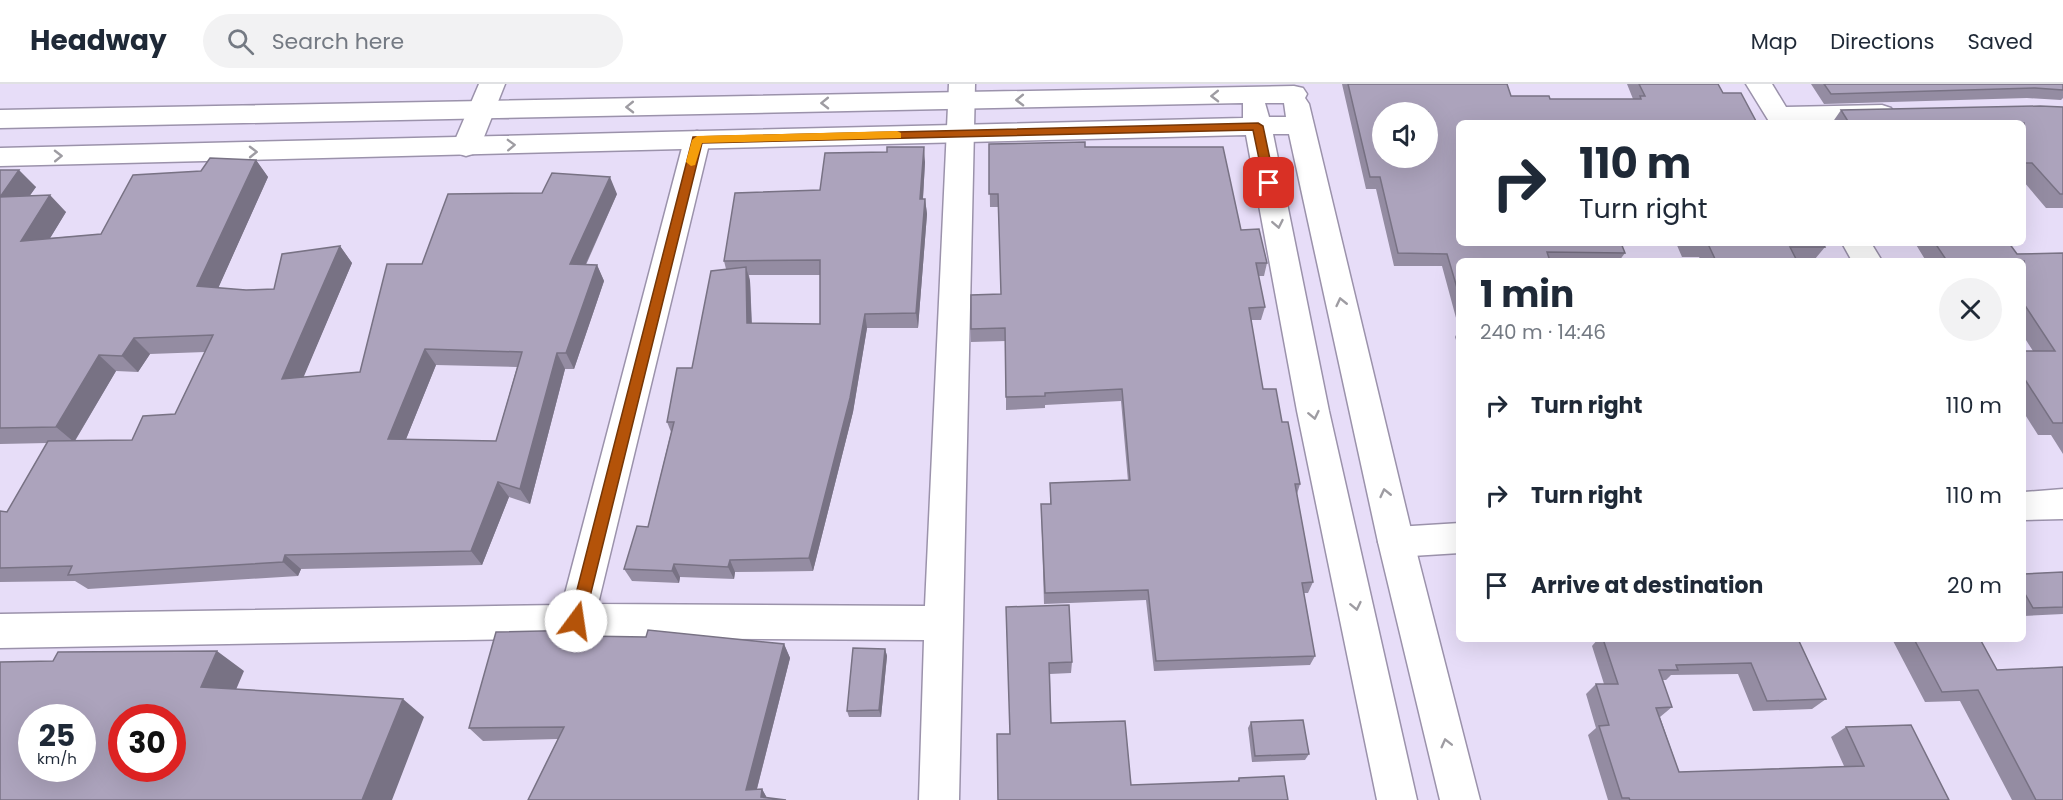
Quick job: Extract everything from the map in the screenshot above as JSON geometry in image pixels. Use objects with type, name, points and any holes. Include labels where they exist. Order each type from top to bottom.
[{"type":"street","points":[[466,147],[492,84]]},
{"type":"street","points":[[1759,84],[1780,119],[1901,114]]},
{"type":"street","points":[[1251,89],[1313,411],[1397,800]]},
{"type":"street","points":[[0,119],[481,110],[962,92],[1251,89],[1295,101]]},
{"type":"street","points":[[939,800],[962,92]]},
{"type":"street","points":[[0,157],[1258,126],[1295,101]]},
{"type":"street","points":[[1295,101],[1396,542],[1460,800]]},
{"type":"street","points":[[146,154],[164,115]]},
{"type":"street","points":[[576,621],[697,140]]},
{"type":"street","points":[[2026,506],[2063,504]]},
{"type":"street","points":[[1396,542],[1456,538]]},
{"type":"street","points":[[0,631],[576,621],[943,623]]},
{"type":"building","points":[[1348,84],[1507,84],[1511,96],[1549,96],[1550,99],[1641,99],[1640,96],[1645,96],[1639,84],[1718,84],[1723,93],[1741,93],[1755,120],[1456,120],[1456,246],[1622,246],[1625,253],[1547,252],[1549,258],[1456,258],[1456,284],[1447,254],[1398,253],[1380,177],[1370,177]]},
{"type":"building","points":[[1824,84],[2063,84],[2063,90],[2035,88],[1831,94]]},
{"type":"building","points":[[2063,107],[2063,194],[2060,194],[2032,163],[2026,163],[2026,120],[1847,120],[1841,110]]},
{"type":"building","points":[[1085,142],[1085,147],[1223,147],[1241,230],[1259,229],[1267,263],[1256,263],[1265,307],[1249,308],[1263,389],[1276,389],[1282,422],[1288,422],[1300,484],[1295,484],[1313,582],[1302,583],[1315,656],[1156,661],[1148,590],[1045,593],[1041,504],[1051,504],[1050,483],[1130,480],[1122,389],[1006,397],[1005,328],[971,329],[971,295],[1001,294],[998,194],[989,194],[989,144]]},
{"type":"building","points":[[887,147],[924,147],[920,199],[925,199],[916,313],[865,314],[850,398],[809,558],[730,560],[728,567],[674,564],[672,571],[624,569],[637,526],[648,527],[674,422],[667,422],[677,368],[692,368],[711,271],[746,267],[747,323],[820,324],[820,260],[724,261],[735,193],[820,190],[825,153],[887,152]]},
{"type":"building","points":[[210,158],[256,160],[197,286],[246,290],[274,289],[282,254],[340,246],[282,379],[360,372],[387,264],[422,264],[448,194],[542,193],[552,173],[610,177],[570,264],[597,265],[566,353],[557,353],[520,489],[498,482],[471,551],[285,555],[283,562],[68,575],[72,566],[0,568],[0,511],[7,512],[48,441],[132,440],[143,416],[175,414],[213,335],[134,338],[122,356],[99,355],[56,427],[0,428],[0,197],[50,195],[21,241],[101,234],[133,175],[201,171]],"holes":[[[425,349],[522,352],[496,441],[388,439]]]},
{"type":"building","points":[[0,170],[19,170],[0,197]]},
{"type":"building","points":[[1709,246],[1825,247],[1790,247],[1796,258],[1715,258]]},
{"type":"building","points":[[1937,246],[2011,246],[2017,254],[2063,253],[2063,423],[2053,423],[2026,381],[2026,351],[2055,351],[2026,307],[2026,258],[1945,258]]},
{"type":"building","points":[[2063,572],[2063,607],[2033,608],[2026,596],[2026,574]]},
{"type":"building","points":[[1069,605],[1072,662],[1049,663],[1051,723],[1125,721],[1131,785],[1239,781],[1239,778],[1284,776],[1288,800],[998,800],[997,734],[1010,734],[1006,607]]},
{"type":"building","points":[[586,630],[584,636],[646,637],[648,630],[784,644],[746,790],[762,789],[761,797],[786,800],[528,800],[564,727],[469,728],[496,632]]},
{"type":"building","points":[[1604,642],[1799,642],[1826,699],[1767,701],[1751,663],[1676,665],[1678,670],[1659,670],[1672,707],[1656,708],[1679,772],[1864,766],[1846,727],[1911,725],[1949,800],[1630,800],[1622,798],[1599,726],[1609,725],[1596,684],[1618,684]]},
{"type":"building","points":[[1916,642],[1982,642],[1997,670],[2063,667],[2063,800],[2036,800],[1978,690],[1942,692]]},
{"type":"building","points":[[853,648],[885,649],[879,710],[847,711]]},
{"type":"building","points":[[217,651],[201,687],[403,699],[362,800],[0,800],[0,662],[53,661],[58,652]]},
{"type":"building","points":[[1303,720],[1309,754],[1255,756],[1251,722]]},
{"type":"slow traffic","points":[[691,162],[697,140],[897,135]]},
{"type":"route","points":[[576,621],[697,140],[1258,126],[1269,183]]}]
